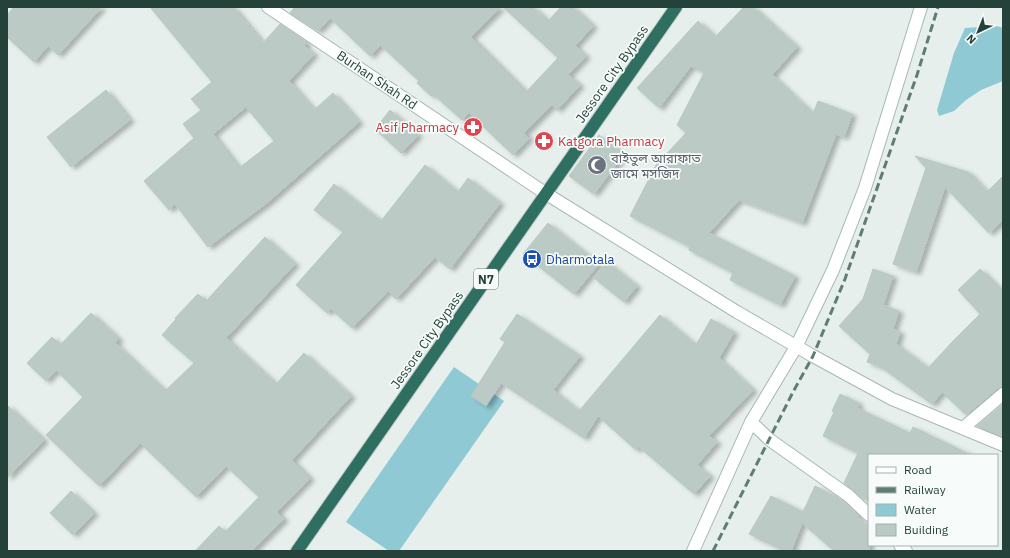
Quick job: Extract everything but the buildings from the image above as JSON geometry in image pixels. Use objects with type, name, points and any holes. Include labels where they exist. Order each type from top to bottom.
[{"type":"highway","name":"Jessore City Bypass","points":[[297,551],[676,7]]},
{"type":"street","name":"Burhan Shah Rd","points":[[268,7],[546,193],[737,312],[796,347],[892,399],[1003,445]]},
{"type":"street","points":[[693,551],[751,422],[796,347],[833,270],[865,188],[921,7]]},
{"type":"street","points":[[963,428],[1003,394]]},
{"type":"street","points":[[751,422],[770,440],[849,496],[868,514]]},
{"type":"water","points":[[997,26],[1003,28],[1003,81],[981,90],[966,100],[954,111],[939,116],[937,110],[954,53],[965,28]]},
{"type":"water","points":[[454,367],[504,401],[399,551],[389,551],[346,522]]},
{"type":"railway","points":[[713,551],[793,392],[813,356],[845,279],[917,75],[938,7]]},
{"type":"place","name":"Asif Pharmacy","points":[[473,127]]},
{"type":"place","name":"Katgora Pharmacy","points":[[544,141]]},
{"type":"place","name":"বাইতুল আরাফাত জামে মসজিদ","points":[[597,165]]},
{"type":"place","name":"Dharmotala","points":[[532,259]]}]
